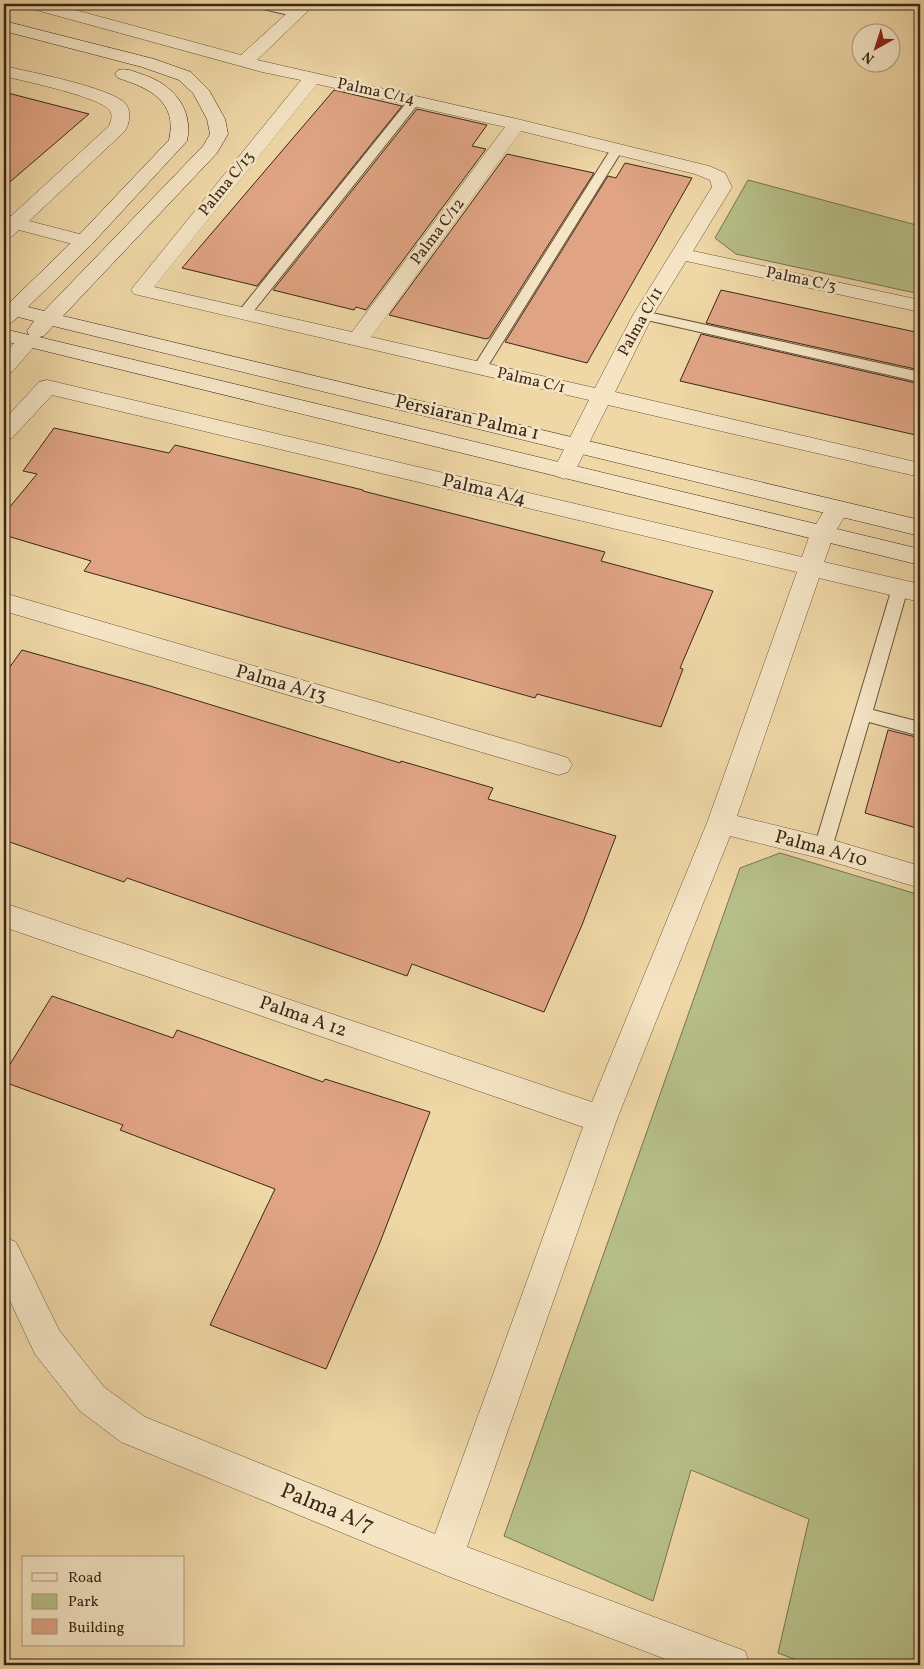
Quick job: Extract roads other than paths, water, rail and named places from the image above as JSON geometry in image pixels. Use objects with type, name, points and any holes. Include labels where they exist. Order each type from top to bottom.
[{"type":"street","name":"Palma C/14","points":[[35,4],[268,68],[518,124],[702,170],[718,177]]},
{"type":"street","points":[[246,61],[302,9]]},
{"type":"street","points":[[4,26],[148,63],[185,76],[200,90],[216,119],[219,134],[210,149],[47,319],[4,367]]},
{"type":"street","points":[[8,315],[84,241],[178,141],[182,125],[167,94],[153,83],[118,72],[23,49]]},
{"type":"street","points":[[4,71],[102,96],[118,107],[121,116],[118,128],[7,225]]},
{"type":"street","name":"Palma C/13","points":[[141,290],[312,78]]},
{"type":"street","name":"Palma C/12","points":[[358,339],[518,124]]},
{"type":"street","name":"Palma C/11","points":[[564,471],[643,315],[722,187],[718,177]]},
{"type":"street","points":[[7,225],[84,241]]},
{"type":"street","name":"Palma C/3","points":[[681,254],[920,306]]},
{"type":"street","name":"Palma C/1","points":[[141,290],[920,470]]},
{"type":"street","name":"Persiaran Palma 1","points":[[8,315],[47,319],[578,444],[830,521],[920,528]]},
{"type":"street","points":[[4,335],[564,471],[830,521],[920,557]]},
{"type":"street","name":"Palma A/4","points":[[4,433],[47,387],[910,591]]},
{"type":"street","points":[[445,1557],[601,1119],[721,823],[830,521]]},
{"type":"street","name":"Palma A/13","points":[[4,602],[558,766]]},
{"type":"street","name":"Palma A/10","points":[[721,823],[823,848],[920,877]]},
{"type":"street","name":"Palma A 12","points":[[4,915],[601,1119]]},
{"type":"street","name":"Palma A/7","points":[[4,1253],[47,1342],[92,1399],[133,1430],[445,1557],[731,1665]]},
{"type":"lane","points":[[255,4],[302,9]]},
{"type":"lane","points":[[244,314],[415,100]]},
{"type":"lane","points":[[479,369],[617,149]]},
{"type":"lane","points":[[643,315],[920,377]]},
{"type":"lane","points":[[823,848],[863,714],[910,591]]},
{"type":"lane","points":[[863,714],[920,729]]}]
